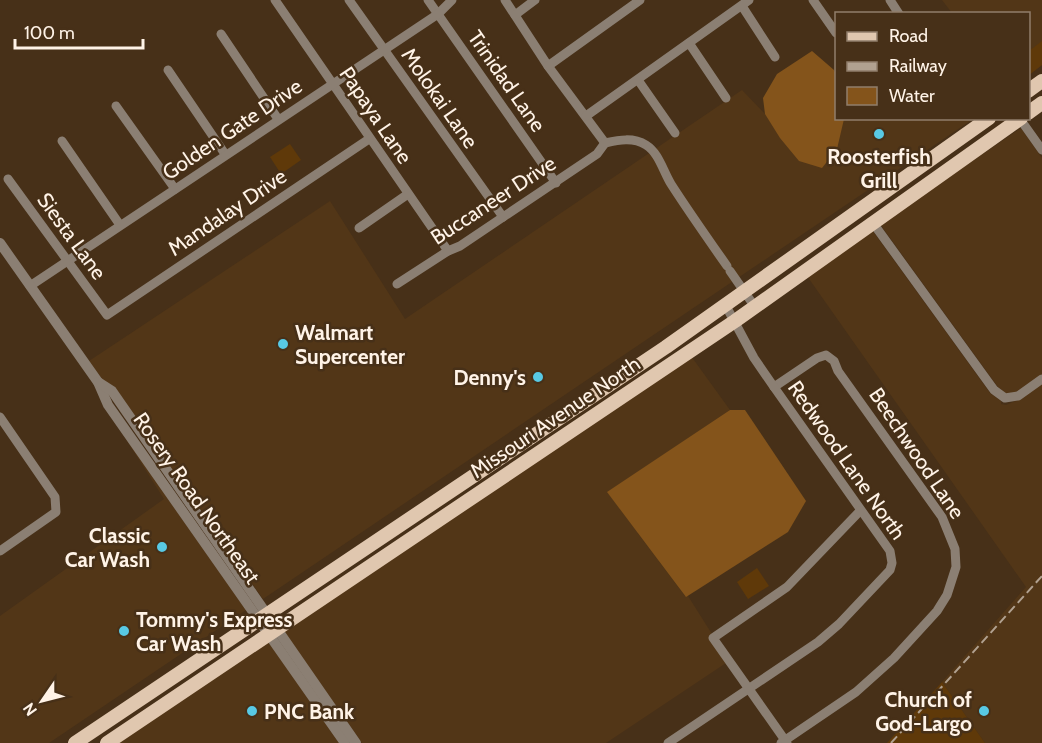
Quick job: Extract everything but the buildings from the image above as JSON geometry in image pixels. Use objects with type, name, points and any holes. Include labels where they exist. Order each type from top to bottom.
[{"type":"main road","points":[[1030,90],[1042,81]]},
{"type":"main road","points":[[1030,112],[1042,103]]},
{"type":"main road","name":"Missouri Avenue North","points":[[75,743],[726,306],[986,120]]},
{"type":"main road","name":"Missouri Avenue North","points":[[107,743],[735,321],[1019,120]]},
{"type":"main road","points":[[873,223],[873,216],[885,192]]},
{"type":"main road","points":[[830,253],[838,240],[857,225],[858,212]]},
{"type":"main road","points":[[514,470],[514,457],[520,445]]},
{"type":"main road","points":[[423,531],[426,519],[491,475],[494,469],[493,463]]},
{"type":"main road","points":[[90,743],[117,723],[133,705]]},
{"type":"street","name":"Papaya Lane","points":[[275,0],[448,251]]},
{"type":"street","name":"Molokai Lane","points":[[349,0],[503,218]]},
{"type":"street","name":"Trinidad Lane","points":[[429,0],[556,183]]},
{"type":"street","name":"Golden Gate Drive","points":[[30,286],[438,14],[452,0]]},
{"type":"street","points":[[505,0],[548,66],[604,142],[636,140],[647,146],[657,156],[669,181],[755,307]]},
{"type":"street","points":[[514,15],[535,0]]},
{"type":"street","points":[[548,66],[640,0]]},
{"type":"street","points":[[813,0],[835,30]]},
{"type":"street","points":[[586,116],[745,3],[775,57]]},
{"type":"street","points":[[220,34],[278,119]]},
{"type":"street","points":[[689,44],[726,98]]},
{"type":"street","points":[[168,70],[225,154]]},
{"type":"street","points":[[638,80],[675,133]]},
{"type":"street","points":[[116,106],[174,189]]},
{"type":"street","points":[[1021,120],[1042,150]]},
{"type":"street","name":"Mandalay Drive","points":[[106,315],[369,139]]},
{"type":"street","points":[[62,141],[120,225]]},
{"type":"street","name":"Buccaneer Drive","points":[[397,284],[556,183],[597,154],[604,142]]},
{"type":"street","name":"Siesta Lane","points":[[8,179],[106,315]]},
{"type":"street","points":[[359,228],[408,194]]},
{"type":"street","points":[[873,223],[994,390],[1005,398],[1018,396],[1042,379]]},
{"type":"street","name":"Rosery Road Northeast","points":[[0,243],[98,382],[108,405],[273,632]]},
{"type":"street","name":"Redwood Lane North","points":[[668,743],[818,642],[847,617],[890,570],[892,563],[890,551],[754,358],[726,306]]},
{"type":"street","name":"Beechwood Lane","points":[[774,387],[817,358],[826,355],[834,361],[838,371],[942,517],[950,534],[955,558],[953,582],[947,595],[937,611],[894,658],[856,692],[784,742]]},
{"type":"street","points":[[0,417],[55,497],[56,512],[0,551]]},
{"type":"street","points":[[784,742],[713,638],[788,587],[860,511]]},
{"type":"street","points":[[273,632],[345,743]]},
{"type":"street","points":[[273,632],[356,743]]},
{"type":"street","points":[[332,725],[342,730],[351,743]]},
{"type":"shaded area","points":[[942,0],[1042,0],[1042,65],[1030,74],[1030,12],[951,12]]},
{"type":"shaded area","points":[[1042,41],[1042,65],[1030,74],[1030,50]]},
{"type":"shaded area","points":[[742,90],[765,114],[842,124],[844,120],[972,120],[263,599],[116,389],[102,379],[89,361],[330,201],[405,319]]},
{"type":"shaded area","points":[[1021,128],[1042,158],[1042,374],[1016,392],[1007,394],[998,387],[880,224]]},
{"type":"shaded area","points":[[290,144],[301,160],[281,174],[270,157]]},
{"type":"shaded area","points":[[872,230],[990,393],[1001,401],[1001,404],[1006,405],[1018,400],[1042,384],[1042,743],[985,743],[942,682],[1026,587],[807,276]]},
{"type":"shaded area","points":[[691,356],[730,410],[608,493],[685,596],[688,596],[729,661],[606,743],[362,743],[283,630]]},
{"type":"shaded area","points":[[124,436],[246,610],[49,743],[0,743],[0,616],[164,499]]},
{"type":"shaded area","points":[[757,568],[769,586],[748,599],[737,582]]},
{"type":"shaded area","points":[[268,641],[339,743],[115,743]]},
{"type":"shaded area","points":[[942,682],[985,743],[887,743]]},
{"type":"water","points":[[812,51],[835,72],[835,120],[844,120],[837,149],[822,168],[799,161],[780,138],[765,114],[763,98],[777,74]]},
{"type":"water","points":[[730,410],[745,410],[806,501],[788,532],[686,597],[607,492]]},
{"type":"railway","points":[[891,743],[1042,576]]},
{"type":"place","name":"Roosterfish Grill","points":[[879,134]]},
{"type":"place","name":"Walmart Supercenter","points":[[283,344]]},
{"type":"place","name":"Denny's","points":[[538,377]]},
{"type":"place","name":"Classic Car Wash","points":[[162,547]]},
{"type":"place","name":"Tommy's Express Car Wash","points":[[124,631]]},
{"type":"place","name":"PNC Bank","points":[[252,711]]},
{"type":"place","name":"Church of God-Largo","points":[[984,711]]}]
